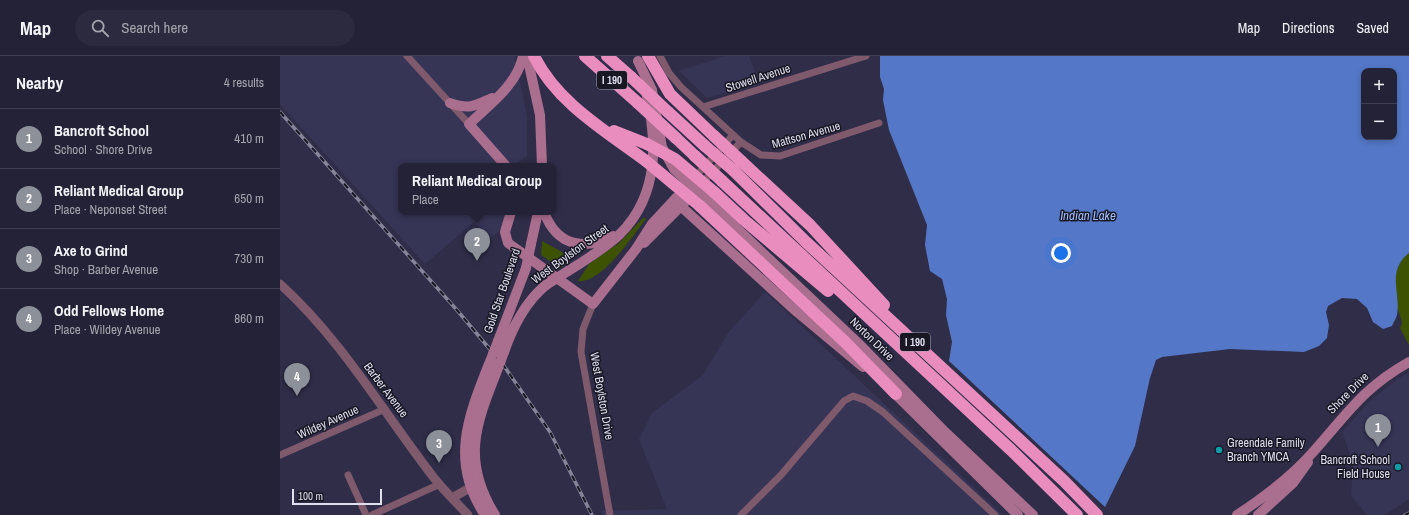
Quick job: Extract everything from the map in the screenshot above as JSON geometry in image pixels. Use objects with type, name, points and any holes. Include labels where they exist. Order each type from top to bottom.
[{"type":"highway","points":[[534,56],[540,69],[555,90],[572,106],[646,161],[700,206],[845,342],[896,394]]},
{"type":"highway","name":"I 190","points":[[585,56],[676,138],[1011,450],[1077,515]]},
{"type":"highway","name":"I 190","points":[[607,56],[705,146],[737,166],[806,242],[1059,476],[1097,515]]},
{"type":"highway","points":[[640,58],[670,94],[714,136],[737,166]]},
{"type":"highway","points":[[572,106],[618,133],[647,144],[675,158],[744,220],[827,290],[909,355]]},
{"type":"main road","points":[[503,163],[470,124],[516,76],[523,56]]},
{"type":"main road","points":[[527,56],[540,115],[542,163]]},
{"type":"main road","name":"Norton Drive","points":[[640,58],[652,90],[664,153],[674,169],[861,346],[945,432],[1033,515]]},
{"type":"main road","name":"West Boylston Street","points":[[495,515],[476,488],[476,433],[482,410],[491,386],[521,314],[546,285],[606,246],[622,232],[646,195],[652,177],[652,133],[640,58]]},
{"type":"main road","points":[[450,103],[464,108],[476,106],[501,93]]},
{"type":"main road","name":"West Boylston Drive","points":[[593,304],[636,249],[652,224],[677,203],[693,186]]},
{"type":"main road","name":"Norton Drive","points":[[677,203],[796,312],[896,394],[926,426],[1018,515]]},
{"type":"main road","points":[[509,215],[505,232],[508,243],[593,304]]},
{"type":"main road","name":"Gold Star Boulevard","points":[[493,354],[526,268],[537,215]]},
{"type":"main road","points":[[546,215],[556,232],[573,243],[592,244],[622,232]]},
{"type":"main road","name":"West Boylston Street","points":[[485,515],[465,453],[466,429],[493,354]]},
{"type":"main road","name":"Shore Drive","points":[[1258,515],[1292,482],[1338,422],[1365,392],[1386,375],[1409,362]]},
{"type":"main road","name":"Shore Drive","points":[[1237,515],[1264,496],[1314,452]]},
{"type":"street","points":[[407,56],[470,124]]},
{"type":"street","points":[[660,56],[675,81],[741,142]]},
{"type":"street","name":"Stowell Avenue","points":[[703,107],[866,56]]},
{"type":"street","name":"Mattson Avenue","points":[[741,142],[761,156],[776,157],[879,122]]},
{"type":"street","name":"West Boylston Drive","points":[[693,186],[733,135]]},
{"type":"street","name":"West Boylston Drive","points":[[693,186],[741,142]]},
{"type":"street","name":"Barber Avenue","points":[[282,287],[336,345],[440,484],[468,515]]},
{"type":"street","name":"West Boylston Drive","points":[[593,304],[585,321],[581,352],[610,515]]},
{"type":"street","points":[[740,515],[781,475],[844,401],[853,396],[867,401],[883,412],[995,515]]},
{"type":"street","name":"Wildey Avenue","points":[[280,455],[385,409]]},
{"type":"street","points":[[348,475],[366,515]]},
{"type":"street","points":[[372,515],[440,484]]},
{"type":"street","points":[[452,498],[476,488]]},
{"type":"shaded area","points":[[280,56],[515,56],[527,117],[527,156],[518,163],[398,163],[398,215],[506,215],[502,229],[492,237],[474,222],[425,264],[280,104]]},
{"type":"shaded area","points":[[725,56],[749,56],[759,83],[707,98],[679,71]]},
{"type":"shaded area","points":[[765,292],[1003,515],[603,515],[601,511],[667,509],[639,439],[652,413],[703,375],[728,333]]},
{"type":"shaded area","points":[[1409,372],[1409,499],[1385,515],[1367,515],[1351,495],[1353,463],[1342,432],[1369,402],[1397,379]]},
{"type":"green space","points":[[643,218],[646,218],[624,248],[606,268],[587,280],[578,281],[589,264],[619,243]]},
{"type":"green space","points":[[542,241],[562,252],[570,261],[560,268],[541,255]]},
{"type":"green space","points":[[1409,251],[1409,345],[1400,328],[1402,322],[1394,297],[1394,275],[1402,259]]},
{"type":"water","name":"Indian Lake","points":[[880,56],[1409,56],[1409,253],[1402,260],[1396,275],[1398,307],[1396,318],[1392,326],[1383,329],[1373,322],[1367,308],[1357,299],[1342,298],[1328,306],[1326,312],[1329,325],[1327,338],[1319,346],[1304,352],[1230,349],[1162,357],[1156,360],[1150,378],[1135,446],[1105,507],[949,361],[952,342],[946,315],[947,299],[942,279],[930,271],[925,245],[927,225],[889,130],[883,100],[884,89],[880,77]]},
{"type":"railway","points":[[280,112],[456,309],[504,366],[550,432],[592,515]]},
{"type":"railway","points":[[1405,515],[1409,513]]},
{"type":"place","name":"Reliant Medical Group","points":[[477,261]]},
{"type":"place","name":"Odd Fellows Home","points":[[297,396]]},
{"type":"place","name":"Bancroft School","points":[[1378,447]]},
{"type":"place","name":"Greendale Family Branch YMCA","points":[[1219,450]]},
{"type":"place","name":"Axe to Grind","points":[[439,463]]},
{"type":"place","name":"Bancroft School Field House","points":[[1398,467]]}]
